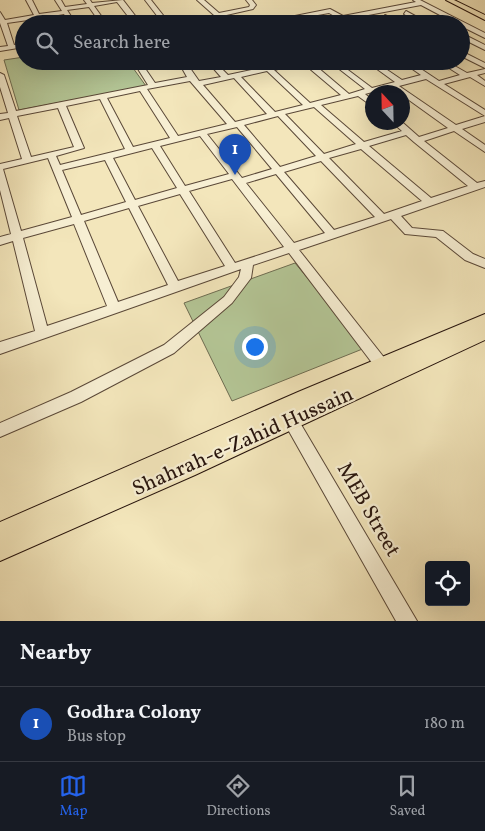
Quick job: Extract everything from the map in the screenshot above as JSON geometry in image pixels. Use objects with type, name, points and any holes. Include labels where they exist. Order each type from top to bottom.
[{"type":"main road","points":[[449,0],[485,18]]},
{"type":"main road","points":[[461,0],[485,12]]},
{"type":"main road","name":"Shahrah-e-Zahid Hussain","points":[[0,533],[381,364],[485,320]]},
{"type":"main road","name":"Shahrah-e-Zahid Hussain","points":[[0,550],[485,333]]},
{"type":"street","points":[[29,0],[37,15]]},
{"type":"street","points":[[58,0],[67,15]]},
{"type":"street","points":[[43,15],[64,11],[88,2],[119,0],[132,15]]},
{"type":"street","points":[[148,0],[160,15]]},
{"type":"street","points":[[200,0],[218,15],[251,8],[253,5],[249,0]]},
{"type":"street","points":[[356,15],[419,1],[445,15]]},
{"type":"street","points":[[88,2],[97,15]]},
{"type":"street","points":[[396,15],[431,8]]},
{"type":"street","points":[[306,15],[328,11],[336,15]]},
{"type":"street","points":[[406,13],[410,15]]},
{"type":"street","points":[[12,47],[1,17],[15,17]]},
{"type":"street","points":[[470,28],[485,36]]},
{"type":"street","points":[[470,31],[485,28]]},
{"type":"street","points":[[470,39],[485,48]]},
{"type":"street","points":[[0,49],[15,46]]},
{"type":"street","points":[[470,58],[485,66]]},
{"type":"street","points":[[142,70],[153,86]]},
{"type":"street","points":[[187,70],[195,81],[278,170],[331,234]]},
{"type":"street","points":[[218,70],[226,78]]},
{"type":"street","points":[[0,117],[153,86],[226,78],[251,70]]},
{"type":"street","points":[[270,70],[363,145],[429,202]]},
{"type":"street","points":[[315,70],[348,97]]},
{"type":"street","points":[[345,70],[365,86]]},
{"type":"street","points":[[380,70],[485,148]]},
{"type":"street","points":[[418,70],[485,114]]},
{"type":"street","points":[[457,70],[485,84]]},
{"type":"street","points":[[439,84],[485,72]]},
{"type":"street","points":[[0,75],[27,160]]},
{"type":"street","points":[[236,76],[276,115],[388,216],[409,231],[439,234],[469,257],[485,264]]},
{"type":"street","points":[[393,85],[428,76]]},
{"type":"street","points":[[142,88],[176,140]]},
{"type":"street","points":[[58,169],[365,93]]},
{"type":"street","points":[[360,94],[365,98]]},
{"type":"street","points":[[102,96],[131,151]]},
{"type":"street","points":[[0,166],[79,148],[60,105]]},
{"type":"street","points":[[417,140],[485,120]]},
{"type":"street","points":[[406,130],[480,185]]},
{"type":"street","points":[[0,241],[183,190],[278,170],[408,132]]},
{"type":"street","points":[[202,133],[381,364]]},
{"type":"street","points":[[155,145],[232,268]]},
{"type":"street","points":[[51,154],[114,308]]},
{"type":"street","points":[[108,157],[175,287]]},
{"type":"street","points":[[0,171],[42,333]]},
{"type":"street","points":[[0,348],[248,262],[480,185]]},
{"type":"street","points":[[0,430],[76,397],[169,349],[228,300],[245,278],[248,262]]},
{"type":"street","name":"MEB Street","points":[[291,421],[407,621]]},
{"type":"green space","points":[[15,58],[15,70],[134,70],[146,86],[19,110],[4,60]]},
{"type":"green space","points":[[295,263],[365,348],[232,401],[184,303]]},
{"type":"place","name":"Godhra Colony","points":[[235,175]]}]
